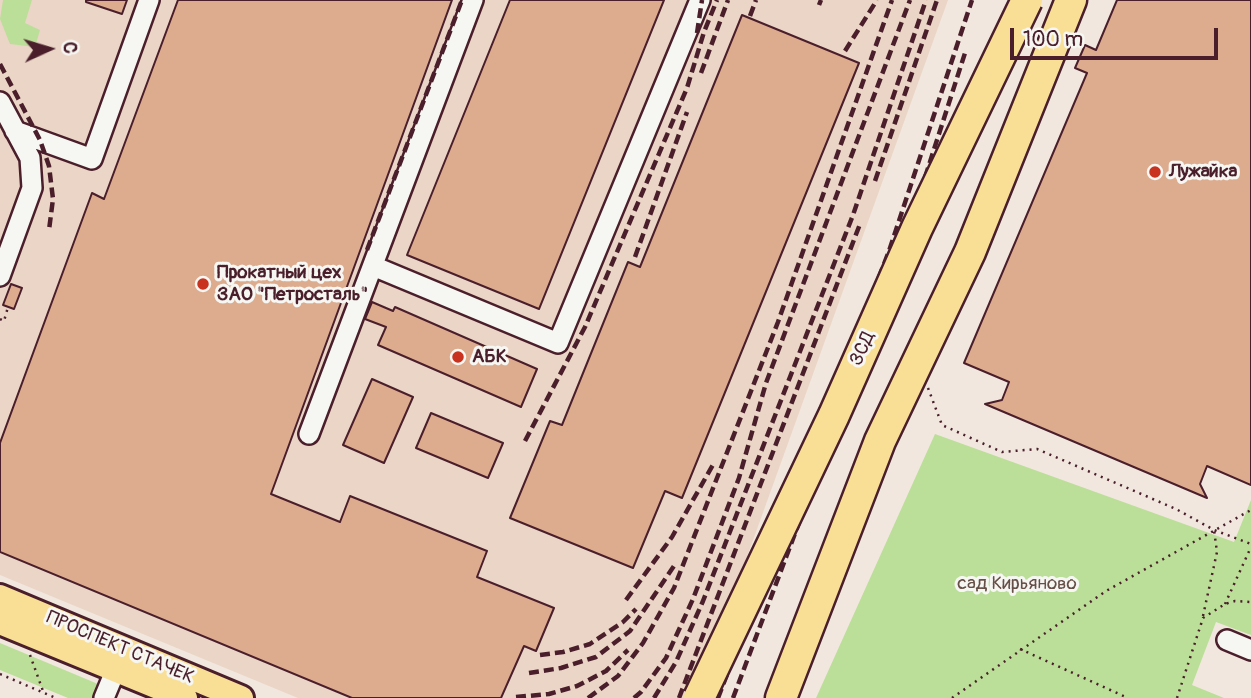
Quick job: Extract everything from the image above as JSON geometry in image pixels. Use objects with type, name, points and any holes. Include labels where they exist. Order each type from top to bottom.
[{"type":"highway","name":"ЗСД","points":[[699,698],[834,415],[917,228],[1027,0]]},
{"type":"highway","points":[[780,698],[880,441],[970,252],[1071,0]]},
{"type":"main road","name":"ПРОСПЕКТ СТАЧЕК","points":[[0,597],[241,698]]},
{"type":"main road","name":"ПРОСПЕКТ СТАЧЕК","points":[[0,622],[185,698]]},
{"type":"lane","points":[[15,131],[92,159],[149,0]]},
{"type":"lane","points":[[309,434],[473,0]]},
{"type":"lane","points":[[373,266],[558,343],[700,0]]},
{"type":"lane","points":[[0,102],[30,158],[32,188],[0,276]]},
{"type":"lane","points":[[1227,640],[1251,650]]},
{"type":"lane","points":[[104,698],[116,669]]},
{"type":"path","points":[[0,319],[4,320],[8,307]]},
{"type":"path","points":[[925,381],[942,425],[1002,452],[1037,449],[1176,509],[1251,546],[1225,604]]},
{"type":"path","points":[[952,698],[1105,591],[1251,509]]},
{"type":"path","points":[[1177,698],[1203,618],[1217,552],[1214,530]]},
{"type":"path","points":[[1203,618],[1225,604],[1235,601],[1251,602]]},
{"type":"path","points":[[27,648],[44,693]]},
{"type":"path","points":[[1020,649],[1128,698]]},
{"type":"path","points":[[0,674],[56,698]]},
{"type":"shaded area","points":[[0,0],[948,0],[696,698],[298,698],[0,575]]},
{"type":"green space","points":[[3,0],[32,0],[25,23],[40,30],[35,47],[10,44],[0,19]]},
{"type":"green space","name":"сад Кирьяново","points":[[935,434],[1234,542],[1251,500],[1251,635],[1216,622],[1192,685],[1224,698],[816,698]]},
{"type":"green space","points":[[0,643],[98,684],[93,698],[68,698],[0,670]]},
{"type":"building","points":[[86,0],[127,0],[122,14]]},
{"type":"building","name":"Прокатный цех ЗАО \"Петросталь\"","points":[[178,0],[452,0],[271,494],[340,522],[350,496],[487,551],[477,577],[554,608],[536,651],[524,646],[501,698],[352,698],[0,552],[0,443],[92,193],[104,199]]},
{"type":"building","points":[[510,0],[664,0],[539,309],[407,255]]},
{"type":"building","points":[[1117,0],[1251,0],[1251,485],[1207,466],[1200,484],[1207,498],[985,404],[1002,400],[1009,382],[964,363],[1087,73],[1075,68],[1085,45],[1096,50]]},
{"type":"building","points":[[742,15],[859,63],[682,498],[665,491],[633,568],[510,518],[550,421],[562,425],[628,262],[640,267]]},
{"type":"building","points":[[11,284],[22,288],[14,309],[3,305]]},
{"type":"building","name":"АБК","points":[[372,302],[393,311],[395,307],[537,369],[521,407],[378,345],[386,327],[365,319]]},
{"type":"building","points":[[372,379],[413,397],[384,463],[343,445]]},
{"type":"building","points":[[431,413],[503,443],[488,478],[416,448]]},
{"type":"railway","points":[[367,250],[462,0]]},
{"type":"railway","points":[[697,33],[702,0]]},
{"type":"railway","points":[[525,441],[585,327],[687,88],[717,0]]},
{"type":"railway","points":[[701,73],[728,0]]},
{"type":"railway","points":[[750,16],[756,0]]},
{"type":"railway","points":[[819,5],[821,0]]},
{"type":"railway","points":[[845,51],[877,0]]},
{"type":"railway","points":[[588,698],[618,676],[643,643],[674,588],[778,322],[892,0]]},
{"type":"railway","points":[[634,698],[666,658],[693,599],[739,478],[766,383],[910,0]]},
{"type":"railway","points":[[654,698],[676,662],[703,601],[853,215],[926,0]]},
{"type":"railway","points":[[875,181],[937,0]]},
{"type":"railway","points":[[718,698],[889,251],[972,0]]},
{"type":"railway","points":[[733,698],[901,252],[965,53]]},
{"type":"railway","points":[[0,64],[40,140],[49,166],[53,199],[49,230]]},
{"type":"railway","points":[[635,257],[687,112]]},
{"type":"railway","points":[[679,698],[860,224]]},
{"type":"railway","points":[[626,600],[672,537],[714,463]]},
{"type":"railway","points":[[529,673],[561,668],[596,657],[630,631],[674,566]]},
{"type":"railway","points":[[540,655],[590,644],[623,622],[636,609]]},
{"type":"railway","points":[[516,697],[549,694],[577,686],[606,671],[628,650]]},
{"type":"place","name":"Лужайка","points":[[1155,172]]},
{"type":"place","name":"Прокатный цех ЗАО \"Петросталь\"","points":[[203,284]]},
{"type":"place","name":"АБК","points":[[458,357]]}]
